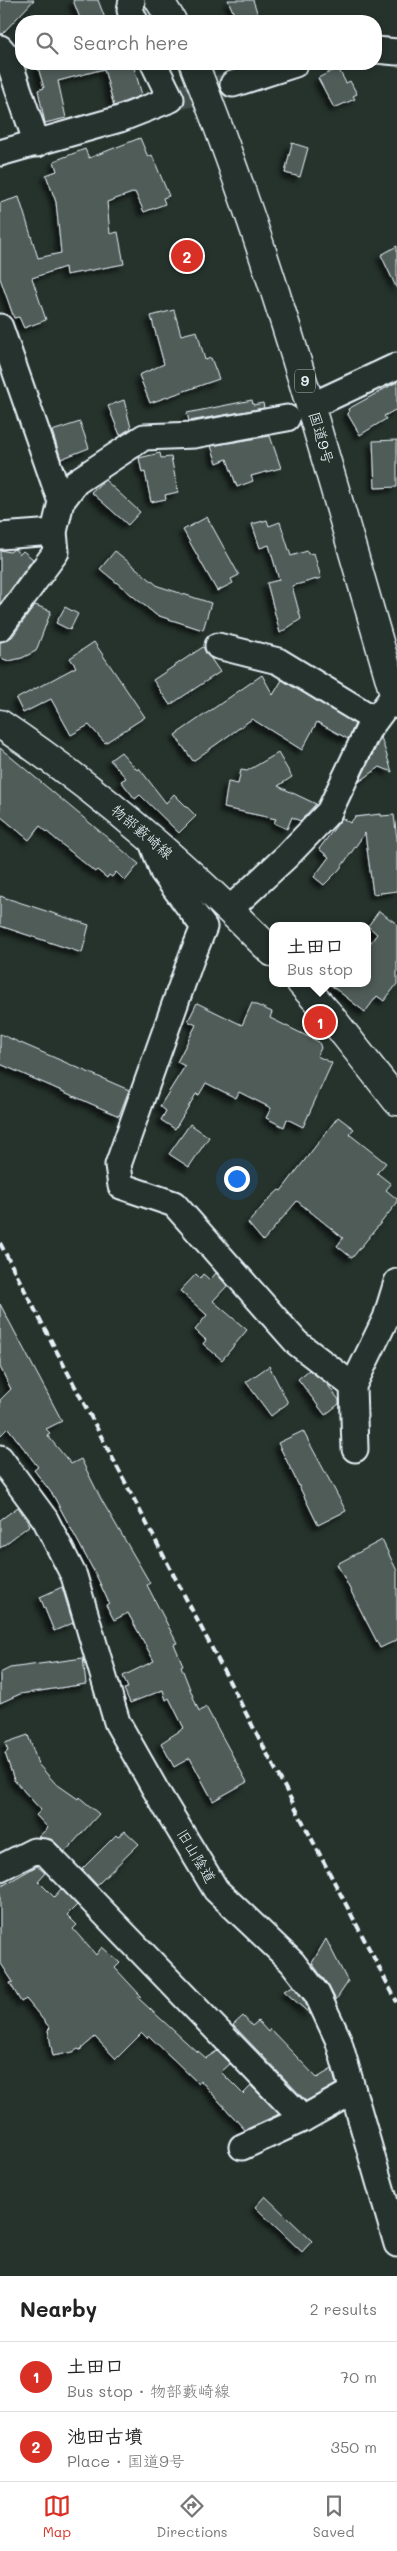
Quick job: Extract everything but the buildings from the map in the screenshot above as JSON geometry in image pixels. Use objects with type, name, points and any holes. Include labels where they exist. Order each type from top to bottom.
[{"type":"main road","points":[[160,0],[169,15]]},
{"type":"main road","name":"国道9号","points":[[196,70],[232,160],[307,388],[396,696]]},
{"type":"main road","name":"物部藪崎線","points":[[0,724],[69,773],[151,839],[230,909],[269,949]]},
{"type":"main road","points":[[305,987],[327,1012],[397,1101]]},
{"type":"street","points":[[132,0],[130,10],[132,15]]},
{"type":"street","points":[[0,48],[7,56],[37,144]]},
{"type":"street","points":[[382,51],[397,52]]},
{"type":"street","points":[[0,153],[120,119],[171,99],[157,70]]},
{"type":"street","points":[[232,84],[276,70]]},
{"type":"street","points":[[0,327],[60,502]]},
{"type":"street","points":[[326,399],[397,366]]},
{"type":"street","points":[[0,628],[56,552],[54,532],[60,502],[76,482],[144,437],[194,435],[287,418]]},
{"type":"street","points":[[0,536],[54,532]]},
{"type":"street","points":[[218,646],[278,662],[375,720]]},
{"type":"street","points":[[230,909],[287,856],[329,812],[368,730],[396,696]]},
{"type":"street","points":[[151,839],[163,872],[204,927],[118,1165],[121,1186],[174,1204],[297,1343],[353,1386]]},
{"type":"street","points":[[355,1449],[353,1386],[392,1315],[397,1282]]},
{"type":"street","name":"旧山陰道","points":[[0,1458],[45,1519],[74,1576],[117,1722],[216,1890],[292,1962],[316,1994],[338,2039],[397,2244]]},
{"type":"street","points":[[0,1868],[34,1851],[45,1852],[304,2119]]},
{"type":"street","points":[[242,2147],[304,2119],[353,2091]]},
{"type":"tunnel","points":[[171,99],[233,84]]},
{"type":"railway","points":[[0,1243],[397,2002]]},
{"type":"place","name":"池田古墳","points":[[187,256]]},
{"type":"place","name":"土田口","points":[[320,1022]]}]
